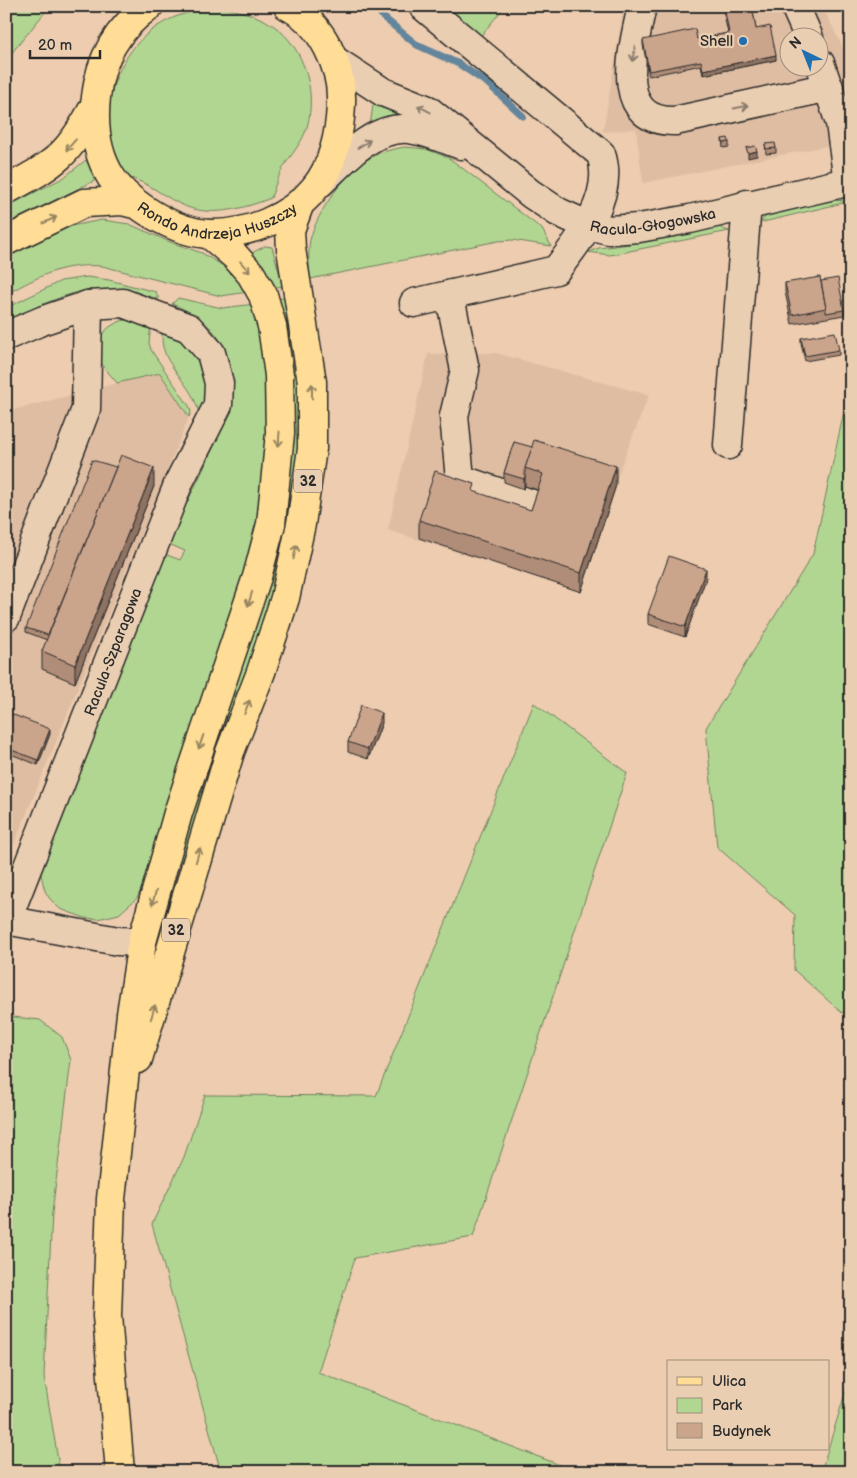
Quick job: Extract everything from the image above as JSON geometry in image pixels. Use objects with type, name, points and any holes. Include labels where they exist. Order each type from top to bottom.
[{"type":"main road","name":"Rondo Andrzeja Huszczy","points":[[149,6],[134,17],[110,47],[97,83],[95,103],[97,141],[102,160],[111,177],[138,205],[177,226],[208,234],[257,227],[286,213],[308,195],[335,147],[340,118],[339,81],[334,60],[297,10]]},
{"type":"main road","points":[[6,190],[43,171],[59,159],[76,139],[95,103]]},
{"type":"main road","name":"32","points":[[122,1108],[154,1011],[191,878],[230,752],[261,672],[285,598],[301,524],[312,449],[312,382],[291,249],[290,230],[293,216],[308,195]]},
{"type":"main road","points":[[6,241],[84,203],[122,201],[138,205]]},
{"type":"main road","name":"32","points":[[120,1472],[107,1316],[111,1199],[131,1014],[142,942],[178,813],[257,577],[271,524],[280,433],[279,375],[272,326],[263,295],[251,274],[235,256],[208,234]]},
{"type":"street","points":[[414,303],[556,270],[587,225],[605,184],[605,170],[600,154],[424,6]]},
{"type":"street","points":[[642,6],[630,76],[631,90],[637,104],[647,114],[661,121],[675,121],[814,78]]},
{"type":"street","points":[[795,6],[805,28]]},
{"type":"street","name":"Racula-Głogowska","points":[[334,60],[383,92],[428,110],[446,122],[476,150],[531,194],[558,212],[587,225],[609,230],[639,228],[690,219],[747,204],[849,182]]},
{"type":"street","points":[[825,78],[840,123],[849,182]]},
{"type":"street","name":"Racula-Głogowska","points":[[308,195],[358,147],[388,132],[408,129],[429,133],[476,150]]},
{"type":"street","points":[[728,445],[747,204]]},
{"type":"street","points":[[452,294],[452,307],[464,370],[454,416],[460,479],[532,504]]},
{"type":"street","name":"Racula-Szparagowa","points":[[6,921],[179,482],[218,405],[219,383],[211,353],[189,328],[123,303],[88,305]]},
{"type":"street","points":[[6,336],[44,320],[88,305],[86,409],[6,617]]},
{"type":"street","points":[[6,921],[118,941],[142,942]]},
{"type":"shaded area","points":[[624,6],[822,6],[851,64],[851,141],[643,183],[636,129],[603,132]]},
{"type":"shaded area","points":[[496,353],[649,395],[621,466],[581,592],[388,530],[428,354]]},
{"type":"shaded area","points":[[160,372],[189,417],[6,864],[6,412]]},
{"type":"green space","points":[[6,6],[50,6],[6,60]]},
{"type":"green space","points":[[436,6],[505,6],[476,42]]},
{"type":"green space","points":[[226,8],[266,21],[279,29],[289,40],[298,53],[304,67],[310,97],[310,112],[303,137],[281,171],[271,198],[230,210],[198,210],[187,207],[134,179],[124,176],[111,144],[108,124],[110,103],[114,83],[122,65],[148,33],[165,22],[184,14]]},
{"type":"green space","points":[[373,105],[411,117],[370,126]]},
{"type":"green space","points":[[405,147],[426,149],[449,158],[542,229],[551,246],[512,240],[498,241],[310,279],[310,240],[319,217],[334,193],[362,163],[388,150]]},
{"type":"green space","points":[[86,160],[96,177],[94,181],[6,224],[6,207],[63,178]]},
{"type":"green space","points":[[851,197],[851,201],[759,223],[769,214],[836,200],[842,201],[841,198]]},
{"type":"green space","points":[[102,220],[129,224],[170,242],[202,253],[225,267],[248,292],[221,296],[102,266],[88,266],[52,272],[6,294],[6,257],[71,226]]},
{"type":"green space","points":[[716,226],[729,231],[610,255],[588,252],[599,248],[630,244]]},
{"type":"green space","points":[[265,246],[272,247],[283,286],[271,288],[252,253]]},
{"type":"green space","points":[[87,277],[109,280],[156,292],[159,299],[115,290],[80,292],[46,303],[6,322],[6,308],[61,281]]},
{"type":"green space","points":[[286,297],[294,349],[298,402],[298,455],[289,527],[275,584],[252,658],[184,862],[178,859],[256,609],[275,300]]},
{"type":"green space","points":[[178,298],[222,308],[255,304],[266,343],[270,434],[258,538],[196,730],[162,820],[143,885],[137,898],[119,914],[98,919],[85,918],[60,909],[50,899],[45,891],[40,871],[162,557],[167,555],[180,560],[185,551],[171,545],[169,540],[214,445],[225,411],[230,379],[224,349],[206,324],[172,304]]},
{"type":"green space","points":[[129,319],[151,323],[149,343],[151,350],[189,406],[191,412],[189,417],[160,373],[117,383],[102,364],[98,349],[101,337],[105,331],[116,323]]},
{"type":"green space","points":[[163,329],[181,339],[202,363],[208,383],[207,394],[199,416],[191,393],[165,353],[162,341]]},
{"type":"green space","points":[[851,400],[851,1009],[842,1013],[794,970],[795,915],[717,847],[706,728],[813,554],[846,402]]},
{"type":"green space","points":[[534,703],[627,773],[473,1237],[355,1258],[318,1372],[578,1472],[221,1472],[152,1224],[184,1157],[205,1095],[376,1096]]},
{"type":"green space","points":[[14,1017],[40,1020],[62,1037],[71,1060],[52,1213],[44,1376],[60,1472],[6,1472],[6,1023]]},
{"type":"green space","points":[[851,1374],[851,1472],[821,1472],[828,1450],[830,1450],[830,1443]]},
{"type":"building","name":"Shell","points":[[724,6],[752,6],[756,29],[770,26],[776,55],[703,70],[701,61],[649,71],[643,40],[695,29],[697,39],[729,33]]},
{"type":"building","points":[[728,138],[729,142],[723,143],[722,139]]},
{"type":"building","points":[[775,143],[776,148],[766,149],[765,144]]},
{"type":"building","points":[[755,146],[757,151],[748,153],[746,148]]},
{"type":"building","points":[[820,277],[826,308],[792,315],[785,283]]},
{"type":"building","points":[[838,278],[844,310],[826,313],[821,281]]},
{"type":"building","points":[[835,332],[839,350],[805,356],[801,338]]},
{"type":"building","points":[[534,440],[616,466],[581,573],[419,520],[435,471],[475,484],[473,491],[531,510],[543,474],[525,468]]},
{"type":"building","points":[[514,442],[532,447],[525,468],[524,479],[504,473]]},
{"type":"building","points":[[121,455],[154,468],[75,665],[42,651]]},
{"type":"building","points":[[92,460],[116,467],[48,635],[26,628]]},
{"type":"building","points":[[669,556],[706,569],[685,627],[648,614]]},
{"type":"building","points":[[361,705],[382,713],[368,749],[348,742]]},
{"type":"building","points":[[6,712],[50,729],[38,760],[6,748]]},
{"type":"waterway","points":[[376,6],[383,17],[417,45],[459,64],[487,83],[523,116]]},
{"type":"place","name":"Shell","points":[[743,41]]}]
